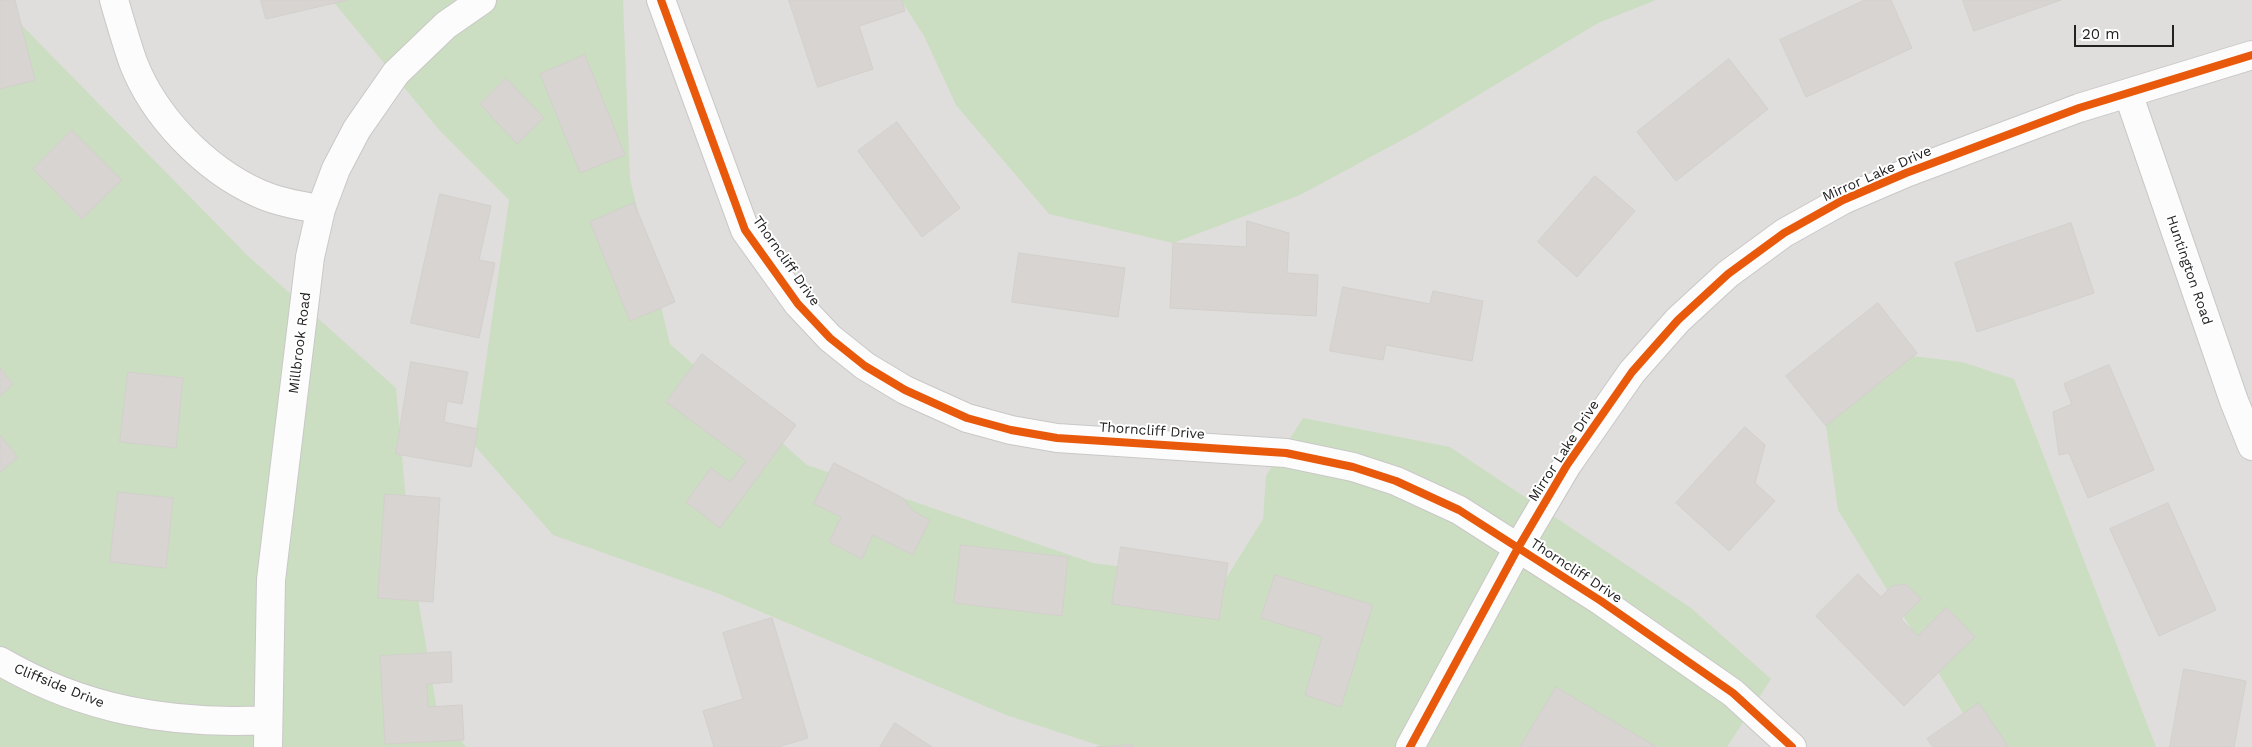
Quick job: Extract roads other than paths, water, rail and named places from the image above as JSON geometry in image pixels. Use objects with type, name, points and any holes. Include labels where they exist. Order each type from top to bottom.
[{"type":"street","points":[[114,0],[134,64],[156,104],[185,140],[219,170],[258,193],[302,207],[321,209]]},
{"type":"street","name":"Millbrook Road","points":[[268,747],[271,580],[310,257],[321,209],[336,169],[356,128],[396,73],[446,24],[482,0]]},
{"type":"street","name":"Thorncliff Drive","points":[[661,0],[745,230],[798,304],[830,338],[865,366],[914,394],[967,418],[1012,430],[1057,438],[1286,453],[1353,467],[1396,482],[1459,510],[1601,602],[1733,692],[1792,747]]},
{"type":"street","name":"Mirror Lake Drive","points":[[1410,747],[1518,548],[1567,465],[1632,372],[1678,320],[1728,274],[1784,233],[1843,200],[1915,169],[2079,108],[2252,55]]},
{"type":"street","name":"Huntington Road","points":[[2128,93],[2234,401],[2252,446]]},
{"type":"street","name":"Cliffside Drive","points":[[0,661],[25,675],[88,701],[132,713],[187,720],[224,722],[267,720]]}]
